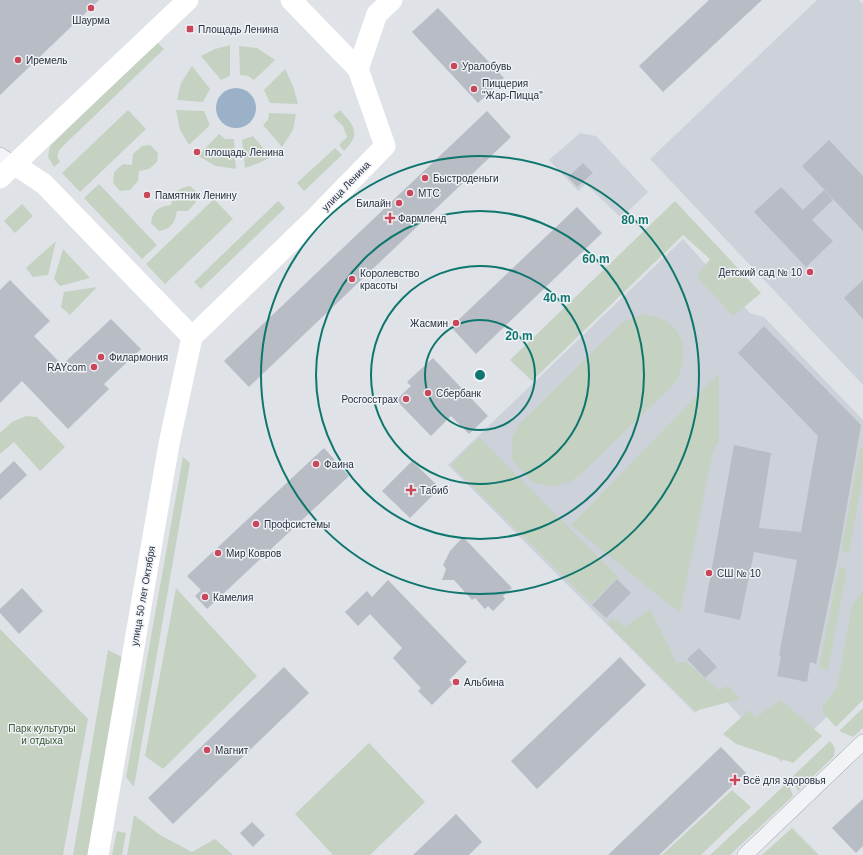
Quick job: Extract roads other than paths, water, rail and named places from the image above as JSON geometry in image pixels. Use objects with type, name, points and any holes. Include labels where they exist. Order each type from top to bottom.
[{"type":"main road","points":[[188,0],[5,165],[44,184],[192,337]]},
{"type":"main road","points":[[291,0],[358,69],[377,14],[392,0]]},
{"type":"main road","name":"улица Ленина","points":[[192,337],[313,220],[385,146],[358,69]]},
{"type":"main road","name":"улица 50 лет Октября","points":[[98,855],[169,444],[192,337]]},
{"type":"street","points":[[745,855],[863,742]]},
{"type":"water","points":[[240,88],[247,91],[253,97],[256,108],[255,116],[247,125],[240,128],[232,128],[225,125],[217,116],[216,104],[219,97],[228,89]]},
{"type":"place","name":"Шаурма","points":[[91,8]]},
{"type":"place","name":"Площадь Ленина","points":[[190,29]]},
{"type":"place","name":"Иремель","points":[[18,60]]},
{"type":"place","name":"Уралобувь","points":[[454,66]]},
{"type":"place","name":"Пиццерия \"Жар-Пицца\"","points":[[474,89]]},
{"type":"place","name":"площадь Ленина","points":[[197,152]]},
{"type":"place","name":"Быстроденьги","points":[[425,178]]},
{"type":"place","name":"МТС","points":[[410,193]]},
{"type":"place","name":"Памятник Ленину","points":[[147,195]]},
{"type":"place","name":"Билайн","points":[[399,203]]},
{"type":"place","name":"Фармленд","points":[[390,218]]},
{"type":"place","name":"Детский сад № 10","points":[[810,272]]},
{"type":"place","name":"Королевство красоты","points":[[352,279]]},
{"type":"place","name":"Жасмин","points":[[456,323]]},
{"type":"place","name":"Филармония","points":[[101,357]]},
{"type":"place","name":"RAYcom","points":[[94,367]]},
{"type":"place","name":"Сбербанк","points":[[428,393]]},
{"type":"place","name":"Росгосстрах","points":[[406,399]]},
{"type":"place","name":"Фаина","points":[[316,464]]},
{"type":"place","name":"Табиб","points":[[411,490]]},
{"type":"place","name":"Профсистемы","points":[[256,524]]},
{"type":"place","name":"Мир Ковров","points":[[218,553]]},
{"type":"place","name":"СШ № 10","points":[[709,573]]},
{"type":"place","name":"Камелия","points":[[205,597]]},
{"type":"place","name":"Альбина","points":[[456,682]]},
{"type":"place","name":"Магнит","points":[[207,750]]},
{"type":"place","name":"Всё для здоровья","points":[[735,780]]},
{"type":"park label","name":"Парк культуры и отдыха","points":[[42,734]]}]
